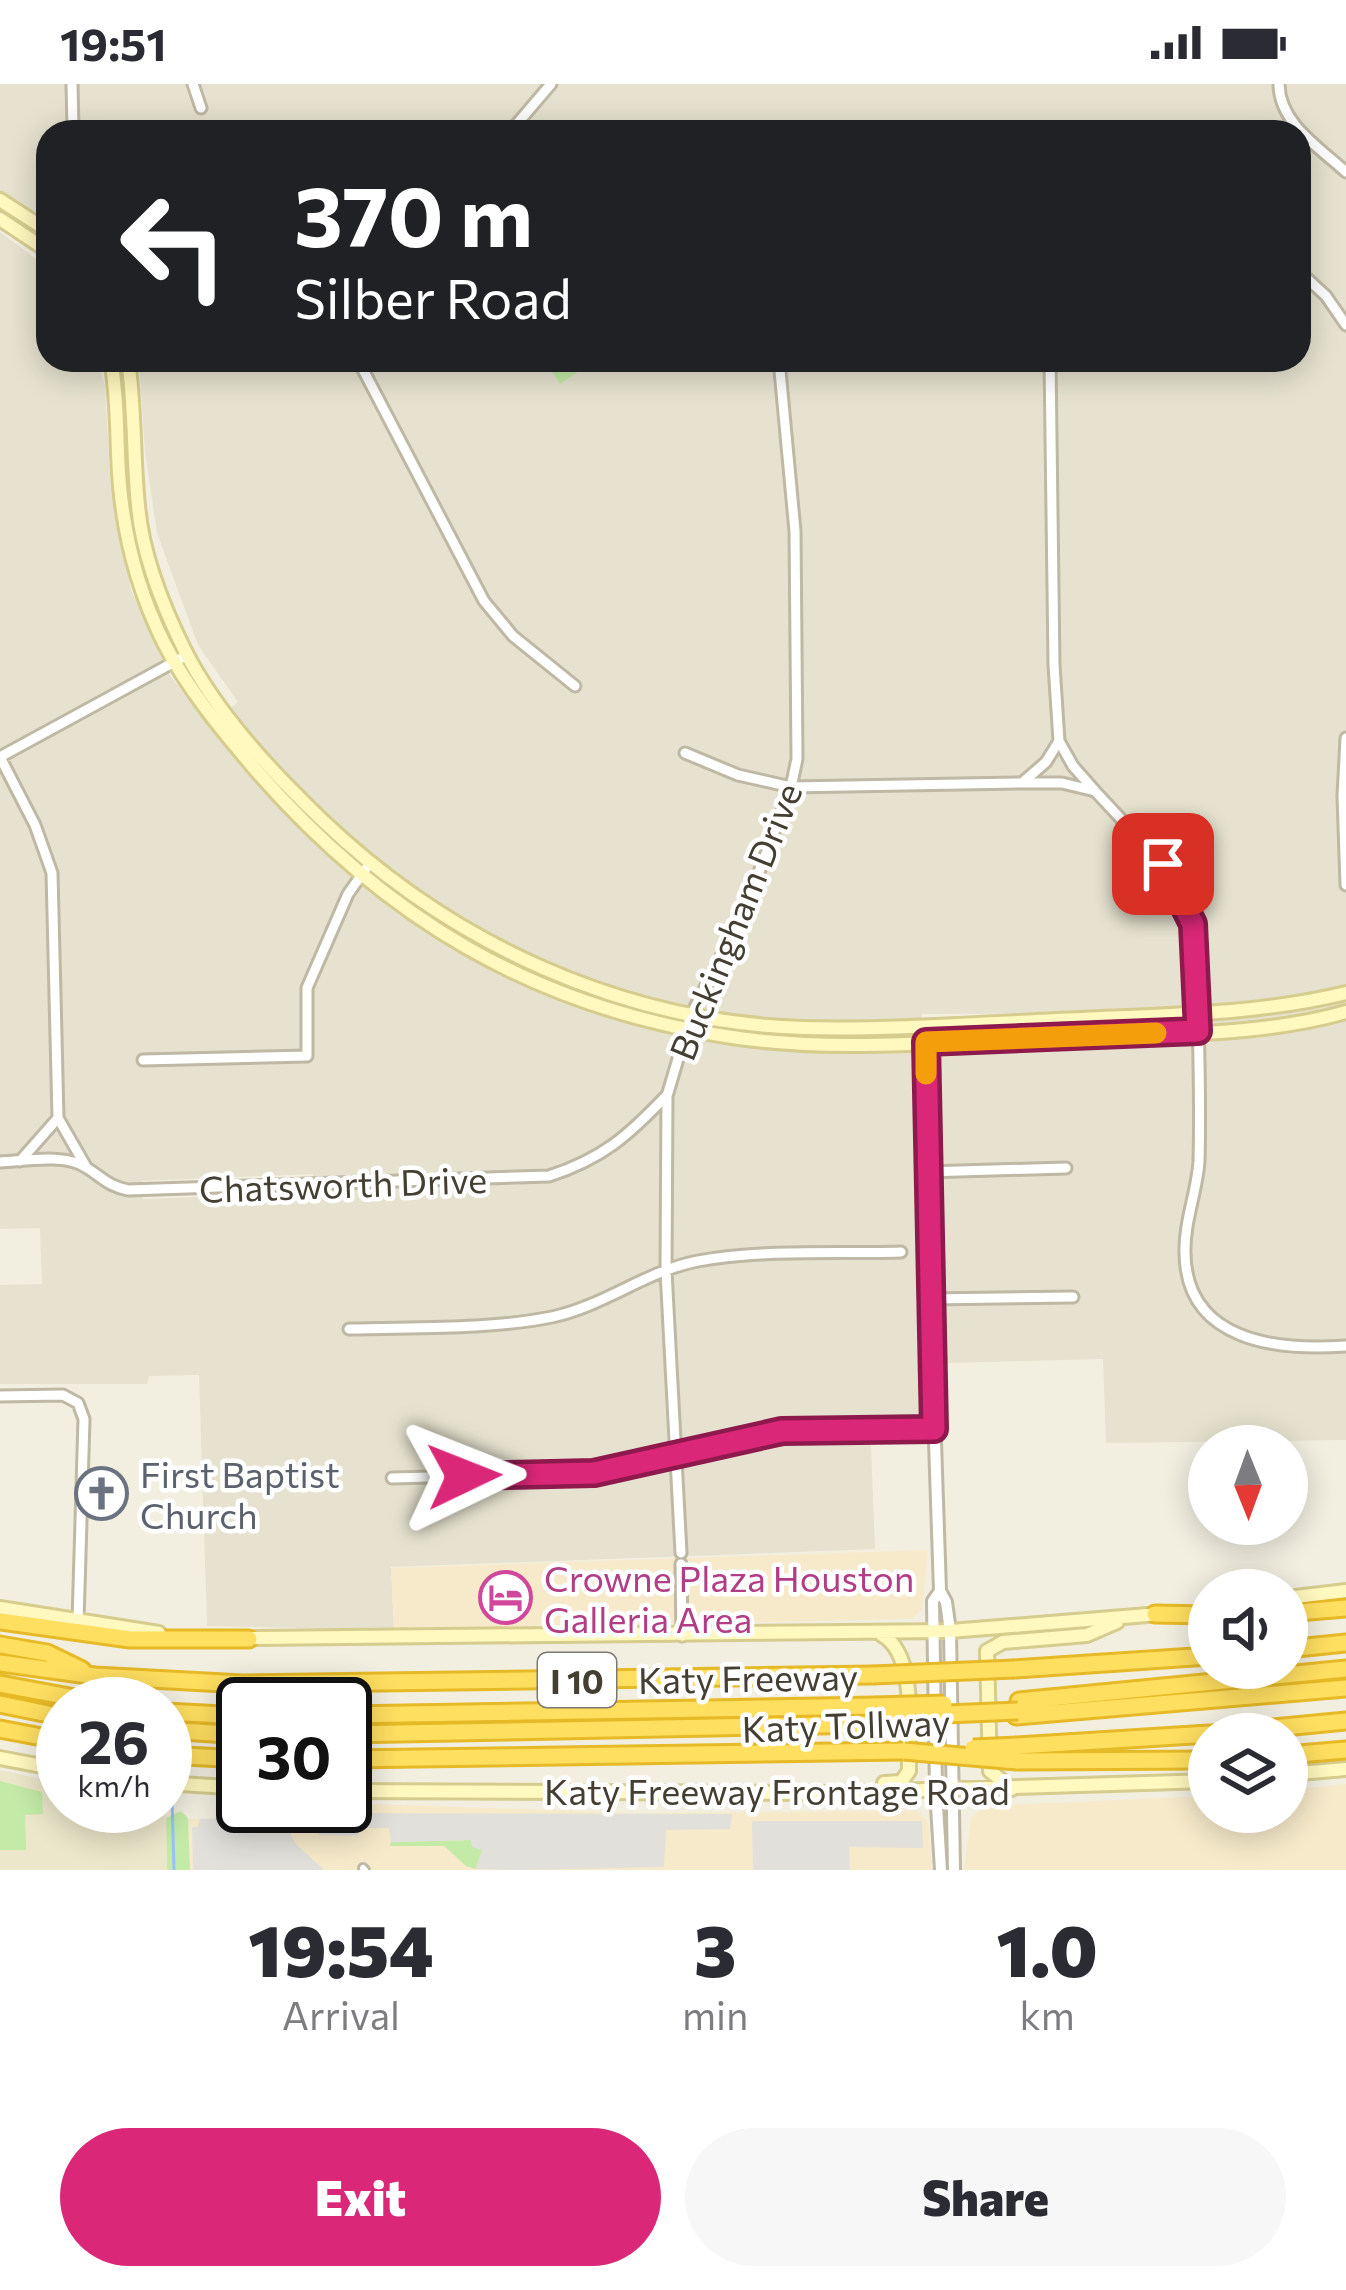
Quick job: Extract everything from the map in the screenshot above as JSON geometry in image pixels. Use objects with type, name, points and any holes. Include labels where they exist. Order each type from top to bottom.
[{"type":"highway","points":[[1308,1611],[1346,1608]]},
{"type":"highway","points":[[1155,1614],[1188,1612]]},
{"type":"highway","points":[[0,1621],[130,1639],[249,1639]]},
{"type":"highway","points":[[1308,1647],[1346,1643]]},
{"type":"highway","points":[[0,1645],[47,1653],[95,1676]]},
{"type":"highway","name":"Katy Freeway","points":[[0,1663],[95,1676],[282,1684],[873,1676],[1188,1657]]},
{"type":"highway","points":[[1018,1709],[1346,1669]]},
{"type":"highway","points":[[0,1688],[36,1697]]},
{"type":"highway","points":[[0,1688],[36,1693]]},
{"type":"highway","points":[[372,1719],[875,1716],[1174,1703],[1346,1688]]},
{"type":"highway","points":[[0,1704],[36,1711]]},
{"type":"highway","name":"Katy Tollway","points":[[372,1733],[875,1716]]},
{"type":"highway","points":[[1308,1725],[1346,1721]]},
{"type":"highway","points":[[0,1729],[36,1736]]},
{"type":"highway","points":[[1017,1754],[1188,1736]]},
{"type":"highway","points":[[1308,1753],[1346,1750]]},
{"type":"highway","name":"I 10","points":[[372,1759],[904,1751],[1017,1754]]},
{"type":"highway","points":[[1017,1754],[1188,1759]]},
{"type":"main road","points":[[0,200],[36,223]]},
{"type":"main road","points":[[0,219],[36,243]]},
{"type":"main road","points":[[113,372],[120,488],[152,614],[233,743],[305,827],[361,875],[440,932],[510,971],[590,1004],[686,1030],[780,1043],[1269,1028],[1346,1012]]},
{"type":"main road","points":[[129,372],[136,540]]},
{"type":"main road","points":[[181,657],[286,785],[370,863],[420,901],[517,957],[592,988],[691,1015],[800,1028],[925,1027],[1270,1010],[1346,993]]},
{"type":"main road","points":[[510,971],[517,957]]},
{"type":"main road","points":[[1090,1018],[1091,1036]]},
{"type":"main road","points":[[1308,1596],[1346,1591]]},
{"type":"main road","points":[[0,1608],[78,1623],[249,1639],[950,1631],[1155,1614]]},
{"type":"main road","points":[[1012,1789],[990,1771],[987,1652],[1003,1642],[1087,1635],[1129,1617]]},
{"type":"main road","points":[[745,1793],[905,1780],[910,1771],[906,1663],[891,1640],[878,1632]]},
{"type":"main road","points":[[0,1758],[36,1765]]},
{"type":"main road","points":[[1308,1772],[1346,1768]]},
{"type":"main road","name":"Katy Freeway Frontage Road","points":[[372,1791],[745,1793],[1188,1782]]},
{"type":"street","points":[[72,84],[73,120]]},
{"type":"street","points":[[193,84],[201,109]]},
{"type":"street","points":[[520,120],[551,84]]},
{"type":"street","points":[[1279,84],[1290,120]]},
{"type":"street","points":[[1311,139],[1346,172]]},
{"type":"street","points":[[1311,282],[1346,325]]},
{"type":"street","points":[[364,372],[484,601],[514,637],[575,686]]},
{"type":"street","name":"Buckingham Drive","points":[[682,1636],[666,1270],[667,1096],[691,1015],[744,912],[791,787],[797,758],[799,608],[780,372]]},
{"type":"street","points":[[1050,372],[1059,741],[1073,766],[1152,850],[1175,883],[1193,924],[1198,1166],[1184,1257],[1194,1292],[1205,1312],[1242,1337],[1263,1344],[1346,1346]]},
{"type":"street","points":[[86,1166],[58,1118],[52,873],[35,825],[0,757],[181,657]]},
{"type":"street","points":[[1346,738],[1346,885]]},
{"type":"street","points":[[1022,783],[1046,762],[1059,741]]},
{"type":"street","points":[[686,753],[739,776],[791,787],[1022,783],[1095,791]]},
{"type":"street","points":[[142,1060],[308,1056],[308,988],[348,894],[370,863]]},
{"type":"street","points":[[925,1027],[934,1429],[940,1591],[950,1631],[954,1870]]},
{"type":"street","name":"Chatsworth Drive","points":[[0,1162],[56,1160],[86,1166],[107,1185],[128,1190],[549,1176],[589,1163],[631,1134],[667,1096]]},
{"type":"street","points":[[20,1161],[58,1118]]},
{"type":"street","points":[[926,1172],[1066,1168]]},
{"type":"street","points":[[349,1329],[552,1317],[608,1300],[666,1270],[694,1262],[901,1252]]},
{"type":"street","points":[[931,1299],[1073,1297]]},
{"type":"street","points":[[0,1396],[63,1395],[78,1403],[84,1419],[78,1623]]},
{"type":"street","points":[[392,1478],[594,1473],[782,1431],[934,1429]]},
{"type":"street","points":[[940,1591],[933,1601],[933,1631],[941,1870]]},
{"type":"shaded area","points":[[0,84],[1346,84],[1346,1440],[1308,1440],[1308,1425],[1188,1425],[1188,1442],[1106,1443],[1103,1359],[945,1363],[937,1051],[1096,1044],[1096,1013],[922,1014],[913,1056],[925,1418],[870,1420],[875,1549],[391,1567],[394,1630],[207,1626],[199,1375],[149,1376],[147,1384],[0,1384],[0,1285],[42,1284],[40,1228],[0,1229],[0,232],[36,259],[36,372],[101,372],[110,478],[131,590],[169,674],[208,725],[238,702],[198,645],[157,533],[140,372],[1311,372],[1311,120],[36,120],[36,213],[0,191]],"holes":[[[313,1174],[314,1193],[143,1199],[142,1181]]]},
{"type":"shaded area","points":[[928,1550],[922,1609],[912,1619],[394,1630],[391,1568]]},
{"type":"shaded area","points":[[0,1770],[36,1778],[36,1833],[166,1833],[167,1870],[0,1870]]},
{"type":"shaded area","points":[[1346,1784],[1346,1870],[964,1870],[971,1818],[984,1806],[1188,1797],[1188,1833],[1308,1833],[1308,1788]]},
{"type":"shaded area","points":[[372,1804],[636,1813],[918,1811],[928,1822],[932,1870],[190,1870],[192,1819],[216,1818],[216,1833],[372,1833]]},
{"type":"shaded area","points":[[372,1813],[732,1814],[730,1829],[666,1830],[664,1867],[476,1869],[482,1850],[472,1847],[471,1840],[391,1842],[389,1828],[372,1828]]},
{"type":"shaded area","points":[[200,1819],[216,1819],[216,1833],[290,1833],[324,1870],[193,1870],[192,1827],[198,1827]]},
{"type":"shaded area","points":[[752,1821],[922,1821],[923,1848],[849,1847],[850,1870],[753,1870]]},
{"type":"shaded area","points":[[319,1833],[358,1833],[358,1836]]},
{"type":"green space","points":[[552,372],[578,372],[560,384]]},
{"type":"green space","points":[[0,1781],[36,1790],[36,1814],[25,1815],[26,1850],[0,1850]]},
{"type":"green space","points":[[166,1833],[189,1833],[190,1870],[167,1870]]},
{"type":"green space","points":[[472,1840],[482,1850],[476,1869],[444,1846],[390,1846],[391,1842]]},
{"type":"waterway","points":[[173,1833],[174,1870]]},
{"type":"slow traffic","points":[[926,1074],[926,1042],[1156,1033]]},
{"type":"place","name":"First Baptist Church","points":[[101,1494]]},
{"type":"place","name":"Crowne Plaza Houston Galleria Area","points":[[505,1598]]},
{"type":"route","points":[[464,1476],[594,1473],[782,1431],[934,1429],[926,1042],[1198,1031],[1193,924],[1163,864]]}]
